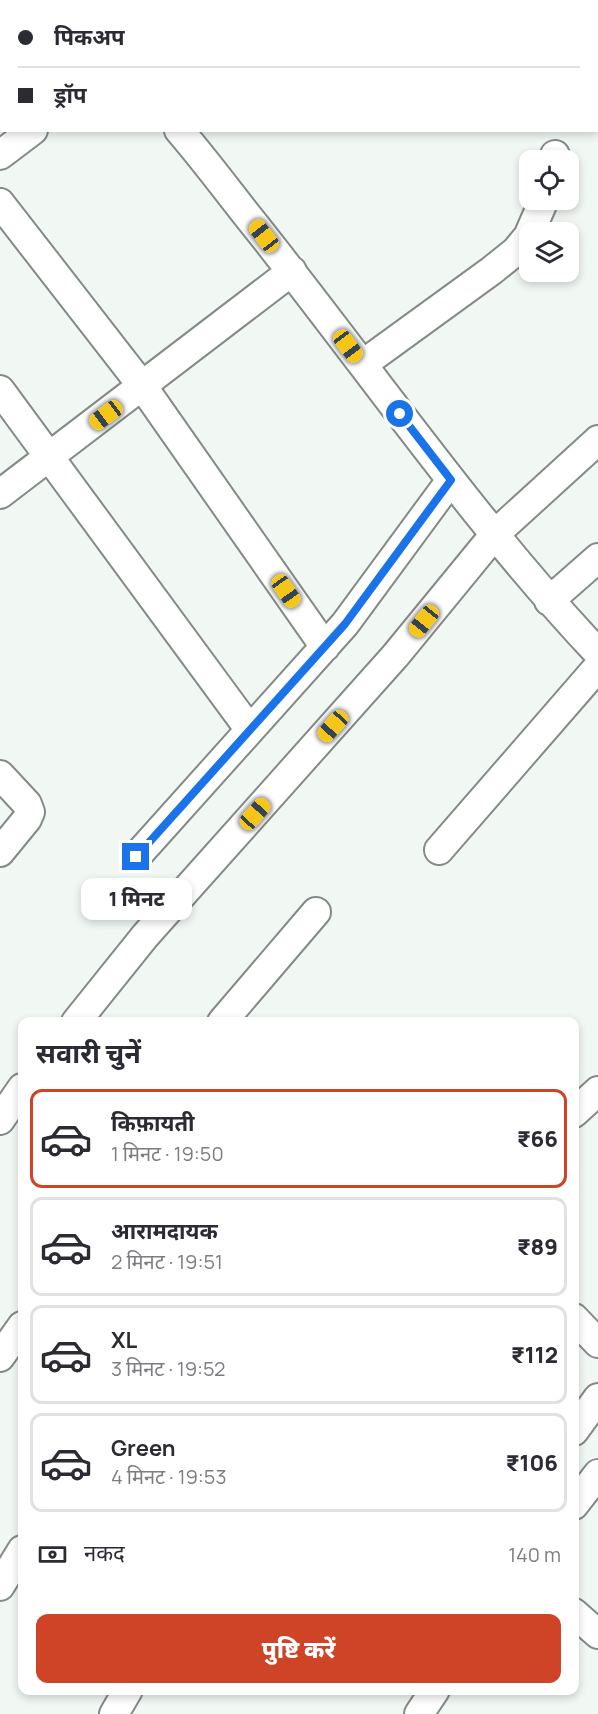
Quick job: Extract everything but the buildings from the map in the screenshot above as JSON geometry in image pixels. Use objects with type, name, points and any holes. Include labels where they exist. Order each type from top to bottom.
[{"type":"street","points":[[0,155],[30,132]]},
{"type":"street","points":[[181,132],[292,271],[451,480],[549,601],[598,653]]},
{"type":"street","points":[[0,203],[142,387],[325,647]]},
{"type":"street","points":[[363,364],[491,272],[519,247]]},
{"type":"street","points":[[0,494],[292,271]]},
{"type":"street","points":[[0,390],[250,730]]},
{"type":"street","points":[[80,1017],[145,936],[395,656],[495,534],[598,440]]},
{"type":"street","points":[[136,857],[345,624],[451,480]]},
{"type":"street","points":[[549,601],[598,558]]},
{"type":"street","points":[[439,850],[598,667]]},
{"type":"street","points":[[0,775],[27,804],[30,812],[0,852]]},
{"type":"street","points":[[226,1017],[316,912]]},
{"type":"street","points":[[579,1108],[598,1091]]},
{"type":"street","points":[[0,1120],[18,1094]]},
{"type":"street","points":[[579,1323],[598,1343]]},
{"type":"street","points":[[0,1357],[18,1332]]},
{"type":"street","points":[[579,1424],[598,1398]]},
{"type":"street","points":[[579,1498],[598,1473]]},
{"type":"street","points":[[0,1586],[18,1557]]},
{"type":"street","points":[[579,1617],[598,1634]]},
{"type":"street","points":[[114,1714],[125,1695]]},
{"type":"street","points":[[419,1714],[432,1695]]},
{"type":"route","points":[[136,857],[345,624],[451,480],[400,414]]}]
